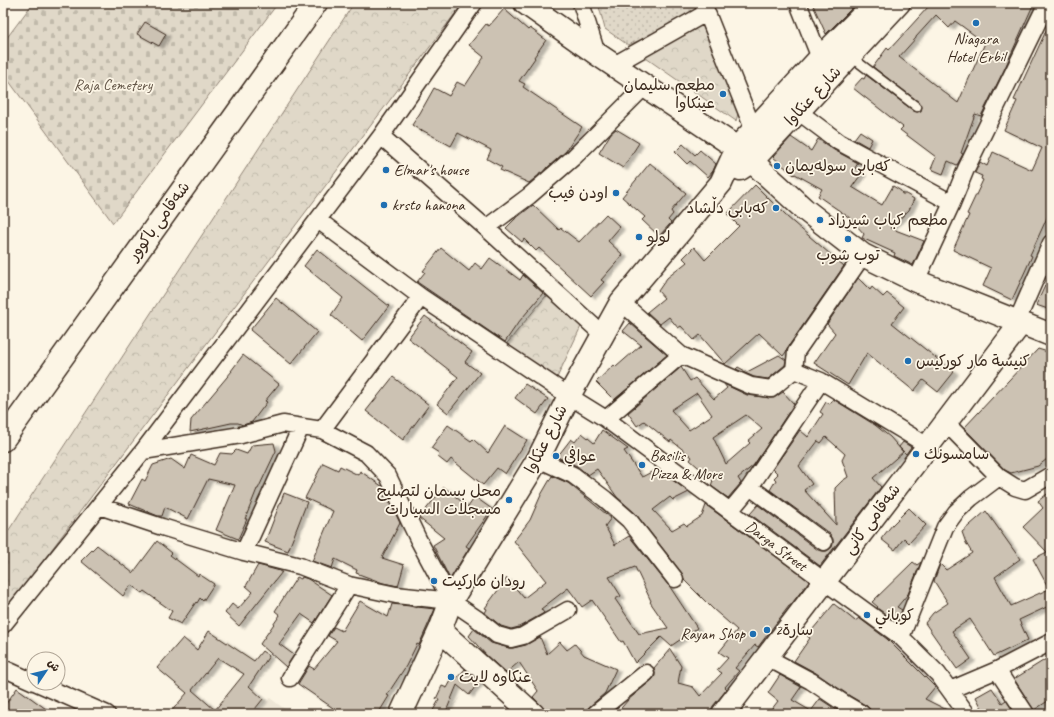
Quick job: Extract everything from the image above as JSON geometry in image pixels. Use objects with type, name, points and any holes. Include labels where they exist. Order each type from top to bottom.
[{"type":"street","name":"شەقامی باکوور","points":[[3,440],[316,3]]},
{"type":"street","points":[[3,625],[143,451],[318,220],[381,136],[474,3]]},
{"type":"street","points":[[525,3],[605,60],[744,155],[804,209],[863,255],[916,281],[1051,335]]},
{"type":"street","points":[[581,3],[605,60]]},
{"type":"street","points":[[798,3],[820,58],[830,77]]},
{"type":"street","name":"شارع عنكاوا","points":[[408,710],[451,601],[538,459],[569,396],[621,302],[744,155],[790,105],[820,58],[874,3]]},
{"type":"street","name":"شارع عنكاوا","points":[[744,155],[754,131],[830,77],[899,3]]},
{"type":"street","points":[[916,281],[966,169],[1047,3]]},
{"type":"street","points":[[605,60],[705,8],[754,131]]},
{"type":"street","points":[[486,228],[529,196],[574,157],[645,86]]},
{"type":"street","points":[[790,105],[839,142],[952,203]]},
{"type":"street","points":[[381,136],[486,228],[602,334]]},
{"type":"street","name":"Darga Street","points":[[318,220],[421,297],[606,419],[824,582],[901,637],[938,674],[950,690],[961,711]]},
{"type":"street","points":[[1019,322],[1051,243]]},
{"type":"street","points":[[621,302],[681,355],[751,386],[771,389],[794,370],[796,352],[863,255]]},
{"type":"street","points":[[322,430],[421,297]]},
{"type":"street","name":"شەقامی کانی","points":[[723,714],[946,423],[1019,322]]},
{"type":"street","points":[[606,419],[681,355]]},
{"type":"street","points":[[794,370],[821,381],[928,446]]},
{"type":"street","points":[[730,511],[750,487],[821,381]]},
{"type":"street","points":[[946,423],[999,477],[1015,487],[1025,490],[1051,475]]},
{"type":"street","points":[[143,451],[242,435],[283,424],[322,430],[366,453],[388,476],[418,539],[451,601],[497,635],[511,639],[523,636],[568,610]]},
{"type":"street","points":[[244,552],[301,427]]},
{"type":"street","points":[[538,459],[573,475],[629,520],[675,579]]},
{"type":"street","points":[[901,637],[945,526],[956,512],[999,477]]},
{"type":"street","points":[[750,487],[824,542]]},
{"type":"street","points":[[99,506],[244,552],[300,566],[349,585],[396,595],[451,601]]},
{"type":"street","points":[[290,678],[349,585]]},
{"type":"street","points":[[440,630],[533,714]]},
{"type":"street","points":[[950,690],[997,670],[1051,642]]},
{"type":"street","points":[[766,657],[811,681],[862,714]]},
{"type":"street","points":[[3,668],[26,678]]},
{"type":"street","points":[[997,670],[1026,714]]},
{"type":"street","points":[[595,714],[646,673]]},
{"type":"street","points":[[55,691],[107,714]]},
{"type":"lane","points":[[849,56],[917,107]]},
{"type":"shaded area","points":[[270,698],[291,714],[258,714]]},
{"type":"green space","name":"Raja Cemetery","points":[[33,3],[278,3],[113,223],[3,73],[3,43]]},
{"type":"green space","points":[[354,3],[463,3],[3,614],[3,539]]},
{"type":"green space","points":[[598,3],[696,3],[700,16],[628,45],[605,29]]},
{"type":"green space","points":[[702,24],[739,110],[736,121],[643,56]]},
{"type":"green space","points":[[546,296],[583,322],[555,382],[503,348]]},
{"type":"building","points":[[812,3],[850,3],[854,6],[826,34]]},
{"type":"building","points":[[923,3],[1034,3],[1004,70],[981,116],[975,114],[961,153],[963,154],[957,165],[948,161],[943,174],[931,169],[936,157],[900,130],[903,127],[853,88],[862,78],[864,79],[866,75],[914,111],[921,111],[922,107],[920,103],[873,67],[887,48],[889,50],[928,7]],"holes":[[[936,15],[949,28],[955,21],[985,43],[958,103],[899,57]]]},
{"type":"building","points":[[504,9],[528,30],[530,28],[546,40],[519,81],[525,84],[523,87],[582,127],[566,151],[529,183],[500,170],[502,167],[487,159],[491,150],[458,133],[451,146],[412,125],[434,88],[449,96],[457,82],[465,86],[484,57],[469,45],[486,24],[489,26]]},
{"type":"building","points":[[1051,20],[1051,209],[1012,300],[983,286],[991,268],[953,250],[969,215],[967,214],[983,180],[981,179],[982,176],[975,173],[980,162],[987,166],[993,152],[1032,170],[1042,148],[1004,130],[1017,101],[1014,100]]},
{"type":"building","points":[[145,22],[166,34],[159,46],[137,34]]},
{"type":"building","points":[[616,129],[639,143],[623,168],[599,153],[611,133]]},
{"type":"building","points":[[860,131],[872,139],[868,147],[854,139]]},
{"type":"building","points":[[791,137],[811,151],[818,139],[834,150],[858,163],[855,168],[862,173],[852,187],[882,205],[893,186],[901,191],[902,194],[906,194],[914,199],[909,210],[890,228],[924,241],[913,265],[894,256],[895,253],[862,238],[864,234],[850,218],[818,196],[822,189],[795,174],[794,175],[773,157]]},
{"type":"building","points":[[683,144],[695,155],[700,150],[716,164],[708,177],[690,161],[687,164],[675,152]]},
{"type":"building","points":[[650,163],[686,193],[671,211],[673,214],[668,220],[671,223],[659,236],[642,220],[645,217],[622,197]]},
{"type":"building","points":[[755,185],[787,217],[844,266],[783,356],[759,333],[725,364],[700,335],[694,340],[681,326],[678,328],[669,317],[660,324],[647,312],[664,298],[658,291],[667,278],[687,262],[683,258],[694,247],[705,260],[739,226],[727,214]]},
{"type":"building","points":[[533,205],[559,230],[561,228],[579,242],[606,214],[620,227],[608,241],[623,255],[601,280],[604,282],[591,296],[539,248],[536,251],[524,239],[522,242],[506,228]]},
{"type":"building","points":[[441,248],[469,271],[475,263],[482,269],[490,258],[520,280],[523,275],[543,293],[518,323],[505,342],[417,282],[425,272],[423,271]]},
{"type":"building","points":[[317,249],[389,306],[362,341],[331,315],[343,298],[304,266]]},
{"type":"building","points":[[1051,273],[1051,310],[1036,305]]},
{"type":"building","points":[[858,278],[870,290],[872,287],[883,297],[887,293],[904,307],[892,323],[954,372],[938,392],[923,380],[914,391],[867,353],[848,385],[814,363],[835,333],[827,324]]},
{"type":"building","points":[[276,298],[317,332],[291,364],[250,330]]},
{"type":"building","points":[[425,316],[472,352],[465,362],[480,373],[448,413],[437,404],[458,377],[408,338]]},
{"type":"building","points":[[630,323],[667,355],[614,400],[596,382],[614,365],[616,367],[641,345],[623,331]]},
{"type":"building","points":[[1038,349],[1051,353],[1051,456],[1038,466],[1011,473],[1005,470],[964,428]]},
{"type":"building","points":[[243,355],[279,384],[265,401],[267,402],[252,422],[243,425],[231,423],[190,432],[191,420],[232,371]]},
{"type":"building","points":[[779,355],[786,360],[785,365],[768,379],[754,377],[736,369],[738,367],[747,372]]},
{"type":"building","points":[[681,367],[690,381],[695,378],[714,399],[727,388],[724,384],[747,395],[774,398],[783,392],[794,404],[754,465],[738,478],[741,483],[728,498],[711,486],[713,480],[690,460],[692,457],[644,421],[637,426],[628,413]],"holes":[[[697,393],[712,415],[689,430],[671,410]],[[746,415],[762,429],[748,441],[750,443],[726,464],[713,437]]]},
{"type":"building","points":[[393,377],[429,405],[403,440],[366,411]]},
{"type":"building","points":[[525,384],[548,399],[537,414],[515,398]]},
{"type":"building","points":[[833,399],[875,425],[890,437],[903,452],[873,478],[881,487],[820,566],[750,514],[758,505],[818,550],[827,551],[832,547],[833,539],[830,534],[770,490],[776,480],[774,478],[778,474],[773,469],[800,430],[808,437],[823,414],[820,412],[826,402],[830,404]],"holes":[[[826,437],[845,454],[842,460],[848,477],[835,488],[836,525],[804,490],[812,484],[799,466],[818,441],[821,443]]]},
{"type":"building","points":[[448,425],[471,441],[473,439],[488,453],[505,426],[527,440],[505,474],[497,468],[483,485],[451,459],[447,464],[438,457],[439,453],[431,448]]},
{"type":"building","points":[[602,430],[628,449],[624,451],[642,477],[657,469],[689,492],[673,500],[670,497],[653,510],[672,530],[684,523],[687,526],[702,516],[706,505],[809,581],[758,647],[755,645],[735,668],[739,671],[725,687],[727,689],[713,706],[709,714],[616,714],[628,700],[652,680],[655,676],[654,668],[670,649],[681,666],[678,683],[693,687],[700,696],[722,673],[717,670],[728,658],[719,652],[737,630],[684,580],[682,573],[636,514],[617,497],[597,469],[588,475],[577,466],[557,457],[571,439],[575,442],[582,433],[594,443]]},
{"type":"building","points":[[903,442],[911,447],[906,454],[899,447]]},
{"type":"building","points":[[274,443],[276,451],[257,489],[245,519],[247,519],[238,539],[216,530],[235,485],[208,479],[188,519],[165,507],[162,516],[158,516],[129,504],[142,479],[145,481],[153,465],[171,459],[185,469],[191,455],[214,465],[220,453],[232,454],[236,450],[247,454],[252,445]]},
{"type":"building","points":[[323,463],[338,470],[340,466],[358,475],[360,471],[383,487],[386,494],[383,499],[391,504],[400,523],[382,558],[404,565],[398,586],[383,583],[356,573],[357,570],[335,559],[332,568],[312,561],[333,511],[305,498]]},
{"type":"building","points":[[552,476],[568,483],[611,518],[605,526],[615,545],[629,536],[670,587],[697,628],[671,646],[661,637],[635,663],[623,641],[621,642],[592,600],[582,607],[568,588],[541,609],[544,613],[519,627],[511,629],[501,626],[485,613],[487,609],[485,608],[507,578],[524,598],[546,581],[514,541],[530,520],[541,495]],"holes":[[[635,567],[651,601],[650,602],[668,628],[639,634],[615,599],[621,596],[609,577]]]},
{"type":"building","points":[[444,487],[468,507],[475,497],[492,509],[466,546],[469,548],[450,579],[433,545],[444,538],[419,518]]},
{"type":"building","points":[[1051,491],[1051,605],[1019,620],[1028,640],[994,656],[970,619],[952,631],[971,659],[957,669],[925,623],[933,613],[948,603],[934,581],[940,564],[946,570],[972,553],[962,532],[986,511],[1020,559],[995,577],[1011,606],[1049,589],[1033,559],[1047,552],[1023,527],[1043,508],[1038,501]]},
{"type":"building","points":[[284,493],[307,502],[288,551],[265,542]]},
{"type":"building","points":[[909,508],[926,525],[909,543],[904,538],[895,550],[881,539],[892,525]]},
{"type":"building","points":[[157,541],[172,553],[170,555],[198,576],[199,574],[214,584],[203,601],[200,598],[197,603],[196,602],[181,624],[168,618],[172,611],[144,591],[142,593],[131,585],[123,596],[81,561],[97,545],[133,573]]},
{"type":"building","points":[[913,562],[917,565],[921,562],[908,594],[897,607],[902,610],[897,622],[877,608],[878,607],[872,602]]},
{"type":"building","points":[[258,565],[282,572],[239,626],[225,613],[232,604],[238,609],[253,592],[246,586]]},
{"type":"building","points":[[297,577],[301,579],[302,577],[308,579],[332,595],[314,623],[301,614],[279,644],[294,655],[286,667],[260,644],[280,615],[275,611]]},
{"type":"building","points":[[360,601],[388,617],[392,604],[435,609],[419,645],[417,644],[406,666],[387,695],[389,696],[378,714],[328,714],[333,708],[298,684],[309,666],[314,669],[337,641],[328,636],[334,627],[342,631]]},
{"type":"building","points":[[834,604],[855,621],[859,618],[887,639],[935,687],[925,699],[955,714],[871,714],[870,709],[867,706],[816,673],[794,661],[810,638],[807,636]]},
{"type":"building","points":[[474,629],[491,643],[509,648],[526,645],[540,637],[547,654],[560,642],[567,650],[575,644],[584,655],[616,669],[605,693],[586,710],[586,714],[549,714],[533,697],[538,691],[519,662],[506,673],[486,655],[469,636]]},
{"type":"building","points":[[209,631],[254,661],[262,651],[269,656],[249,686],[263,699],[251,714],[169,714],[187,693],[157,668],[183,638],[197,650]],"holes":[[[218,658],[244,674],[215,710],[192,690]]]},
{"type":"building","points":[[1051,656],[1051,699],[1034,710],[1014,679]]},
{"type":"building","points":[[465,669],[479,682],[469,695],[457,685],[445,714],[431,714],[439,700],[436,699],[442,686],[447,688],[452,679],[455,680]]},
{"type":"building","points":[[780,675],[801,687],[792,700],[811,711],[820,699],[843,714],[768,714],[778,701],[768,693]]},
{"type":"building","points":[[17,688],[53,714],[3,714],[3,708]]},
{"type":"building","points":[[992,688],[1002,703],[1006,700],[1015,714],[985,714],[976,697]]},
{"type":"place","name":"Niagara Hotel Erbil","points":[[976,23]]},
{"type":"place","name":"مطعم سليمان عينكاوا","points":[[723,94]]},
{"type":"place","name":"کەبابی سولەیمان","points":[[777,166]]},
{"type":"place","name":"Elmar's house","points":[[386,170]]},
{"type":"place","name":"اودن فيب","points":[[616,193]]},
{"type":"place","name":"krsto hanona","points":[[384,205]]},
{"type":"place","name":"کەبابی دڵشاد","points":[[776,208]]},
{"type":"place","name":"مطعم كباب شيرزاد","points":[[820,220]]},
{"type":"place","name":"لولو","points":[[639,237]]},
{"type":"place","name":"توب شوب","points":[[848,239]]},
{"type":"place","name":"كنيسة مار كوركيس","points":[[908,361]]},
{"type":"place","name":"سامسونك","points":[[916,454]]},
{"type":"place","name":"عوافي","points":[[556,456]]},
{"type":"place","name":"Basilis Pizza & More","points":[[642,465]]},
{"type":"place","name":"محل بسمان لتصليح مسجلات السيارات","points":[[509,500]]},
{"type":"place","name":"رودان ماركيت","points":[[434,581]]},
{"type":"place","name":"كوباني","points":[[867,615]]},
{"type":"place","name":"سارة2","points":[[767,630]]},
{"type":"place","name":"Rayan Shop","points":[[753,634]]},
{"type":"place","name":"عنكاوه لايت","points":[[451,677]]}]
